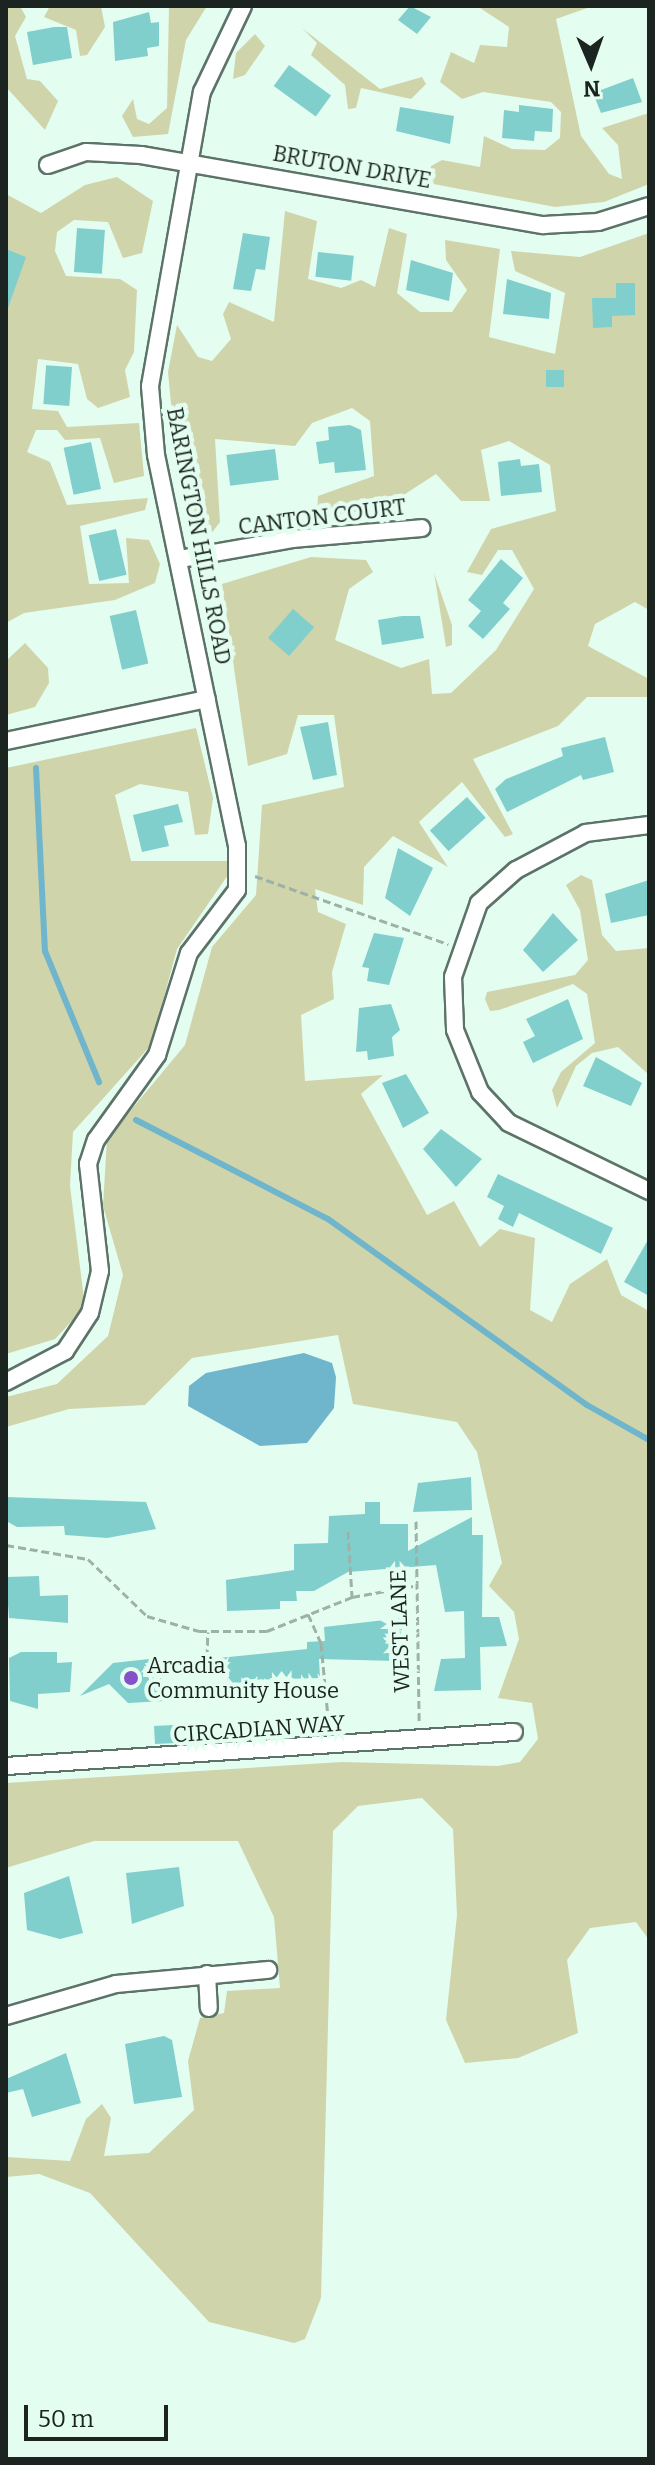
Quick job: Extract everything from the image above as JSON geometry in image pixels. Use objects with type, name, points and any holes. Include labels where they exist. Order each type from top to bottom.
[{"type":"street","name":"BARINGTON HILLS ROAD","points":[[239,871],[237,846],[180,559],[150,386],[190,161],[213,59],[243,6]]},
{"type":"street","name":"BRUTON DRIVE","points":[[48,165],[86,152],[190,161],[544,225],[598,222],[649,206]]},
{"type":"street","name":"CANTON COURT","points":[[180,559],[292,539],[422,528]]},
{"type":"street","points":[[6,741],[207,699]]},
{"type":"street","points":[[649,825],[586,833],[516,870],[479,903],[459,948],[455,1030],[480,1092],[509,1123],[649,1191]]},
{"type":"street","points":[[6,1382],[65,1351],[90,1313],[100,1271],[88,1164],[96,1140],[157,1055],[189,953],[232,900],[239,871]]},
{"type":"street","name":"CIRCADIAN WAY","points":[[6,1766],[331,1747],[514,1732]]},
{"type":"street","points":[[6,2016],[116,1984],[268,1970]]},
{"type":"street","points":[[207,1974],[209,2008]]},
{"type":"path","points":[[239,871],[459,948]]},
{"type":"path","name":"WEST LANE","points":[[416,1521],[413,1586],[419,1740]]},
{"type":"path","points":[[348,1531],[352,1597]]},
{"type":"path","points":[[6,1545],[88,1559],[147,1616],[208,1632],[267,1631],[352,1597],[413,1586]]},
{"type":"path","points":[[308,1614],[321,1643],[331,1747]]},
{"type":"path","points":[[207,1657],[208,1632]]},
{"type":"green space","points":[[6,6],[20,6],[26,17],[15,36],[27,79],[40,81],[58,101],[45,130],[6,87]]},
{"type":"green space","points":[[50,6],[101,6],[105,27],[87,55],[80,56],[76,30],[44,17]]},
{"type":"green space","points":[[169,6],[207,6],[186,40],[168,134],[133,137],[122,116],[133,99],[137,119],[149,124],[167,108]]},
{"type":"green space","points":[[477,6],[593,6],[556,19],[581,136],[609,174],[622,179],[618,145],[602,128],[649,113],[649,184],[604,202],[555,207],[428,183],[431,166],[442,160],[480,167],[484,136],[512,149],[545,150],[560,138],[561,112],[551,102],[483,92],[462,99],[440,82],[451,52],[474,63],[480,45],[507,47],[509,27]]},
{"type":"green space","points":[[302,28],[380,89],[422,77],[426,84],[411,99],[361,88],[356,108],[348,109],[345,85],[311,55],[317,43]]},
{"type":"green space","points":[[255,34],[265,46],[245,75],[233,79],[236,53]]},
{"type":"green space","points":[[117,177],[153,201],[142,253],[123,258],[108,222],[74,220],[57,232],[55,251],[66,276],[120,279],[137,290],[134,352],[125,370],[130,397],[98,408],[87,399],[78,364],[38,359],[32,409],[58,411],[67,427],[139,423],[144,476],[114,483],[100,438],[65,440],[57,430],[36,430],[27,452],[50,462],[67,505],[148,498],[145,510],[80,526],[89,584],[129,583],[126,538],[149,540],[160,564],[155,583],[115,600],[24,613],[6,623],[6,194],[41,213],[85,185]]},
{"type":"green space","points":[[285,211],[317,221],[308,279],[341,288],[361,280],[375,287],[389,228],[407,234],[397,293],[420,312],[452,312],[467,290],[446,260],[445,240],[500,249],[489,337],[555,354],[565,293],[515,271],[511,251],[580,257],[649,233],[649,610],[635,602],[595,624],[588,646],[649,679],[649,697],[587,697],[558,726],[473,759],[513,834],[505,837],[462,782],[419,822],[448,867],[393,836],[364,867],[363,905],[315,889],[318,912],[346,924],[332,972],[334,999],[301,1015],[305,1081],[383,1075],[361,1094],[427,1215],[454,1201],[480,1247],[500,1229],[535,1238],[530,1310],[552,1322],[570,1284],[607,1259],[621,1295],[649,1311],[649,1940],[636,1922],[590,1928],[567,1960],[578,2033],[518,2058],[465,2063],[446,2020],[457,1915],[453,1829],[422,1798],[358,1806],[333,1831],[321,2298],[305,2339],[294,2343],[209,2322],[90,2193],[39,2174],[6,2177],[6,2157],[70,2161],[86,2119],[102,2104],[111,2118],[104,2156],[149,2153],[194,2110],[188,2061],[200,2018],[224,2013],[227,1991],[280,1988],[274,1917],[238,1841],[94,1841],[6,1868],[6,1783],[342,1762],[498,1766],[520,1762],[538,1739],[532,1703],[498,1698],[519,1639],[514,1612],[489,1586],[502,1563],[477,1452],[457,1422],[353,1404],[338,1335],[192,1358],[145,1405],[69,1409],[6,1427],[6,1397],[57,1384],[108,1336],[123,1275],[103,1206],[107,1139],[185,1045],[212,947],[256,895],[262,805],[344,787],[334,715],[298,715],[287,754],[248,766],[222,584],[311,557],[366,560],[373,572],[349,589],[335,640],[401,668],[429,659],[432,694],[451,693],[496,650],[534,589],[512,550],[498,550],[482,575],[467,572],[491,529],[556,511],[550,465],[509,441],[481,450],[490,501],[461,501],[436,474],[385,507],[317,518],[318,496],[374,476],[370,421],[352,408],[312,423],[295,446],[215,439],[220,522],[211,534],[198,526],[173,424],[168,372],[177,325],[198,357],[212,361],[231,339],[223,314],[229,302],[274,322]]},
{"type":"green space","points":[[434,573],[452,625],[452,645],[446,647]]},
{"type":"green space","points":[[25,643],[48,668],[49,683],[35,707],[6,715],[6,661]]},
{"type":"green space","points":[[196,728],[213,798],[208,834],[195,835],[188,792],[140,784],[115,795],[131,861],[227,861],[230,872],[177,949],[151,1045],[73,1132],[70,1186],[85,1307],[55,1339],[6,1354],[6,768]]},
{"type":"green space","points":[[581,875],[592,880],[602,935],[616,951],[649,948],[649,1075],[618,1047],[592,1053],[576,1066],[557,1108],[552,1090],[561,1072],[595,1043],[587,994],[573,984],[490,1011],[485,999],[487,992],[575,975],[588,960],[580,910],[566,885]]},
{"type":"water","points":[[304,1353],[332,1363],[336,1377],[334,1408],[307,1443],[260,1446],[188,1406],[189,1386],[206,1373]]},
{"type":"building","points":[[410,6],[431,17],[417,34],[398,20]]},
{"type":"building","points":[[149,12],[151,23],[159,22],[159,46],[147,48],[148,56],[115,61],[113,22]]},
{"type":"building","points":[[67,27],[72,58],[33,65],[27,32]]},
{"type":"building","points":[[289,65],[331,96],[316,117],[274,86]]},
{"type":"building","points":[[633,78],[642,102],[601,113],[593,93]]},
{"type":"building","points":[[519,105],[553,109],[552,132],[535,131],[534,141],[502,138],[504,110],[519,112]]},
{"type":"building","points":[[400,107],[454,116],[450,144],[396,131]]},
{"type":"building","points":[[77,228],[105,230],[102,274],[74,272]]},
{"type":"building","points":[[243,233],[270,237],[265,270],[256,269],[251,291],[233,289]]},
{"type":"building","points":[[6,249],[26,257],[8,308],[6,308]]},
{"type":"building","points":[[318,252],[354,256],[351,281],[315,277]]},
{"type":"building","points":[[411,260],[453,273],[449,301],[406,290]]},
{"type":"building","points":[[507,279],[551,293],[549,319],[503,314]]},
{"type":"building","points":[[616,283],[635,283],[635,315],[612,316],[612,327],[593,328],[592,298],[616,298]]},
{"type":"building","points":[[46,365],[72,367],[69,406],[43,404]]},
{"type":"building","points":[[546,370],[564,370],[564,387],[546,387]]},
{"type":"building","points":[[350,425],[361,430],[366,470],[335,473],[334,462],[319,464],[316,442],[329,440],[328,427]]},
{"type":"building","points":[[91,442],[101,489],[74,495],[64,448]]},
{"type":"building","points":[[275,449],[279,480],[230,486],[226,455]]},
{"type":"building","points":[[520,459],[521,466],[539,464],[542,492],[501,496],[498,462]]},
{"type":"building","points":[[116,529],[127,575],[99,581],[89,535]]},
{"type":"building","points":[[501,559],[523,578],[503,603],[510,609],[483,639],[468,626],[481,611],[468,600]]},
{"type":"building","points":[[293,609],[314,627],[289,656],[268,638]]},
{"type":"building","points":[[136,610],[148,664],[122,670],[110,616]]},
{"type":"building","points":[[420,616],[424,638],[382,645],[378,620]]},
{"type":"building","points":[[328,722],[337,775],[313,780],[300,727]]},
{"type":"building","points":[[605,737],[614,772],[583,780],[581,775],[507,812],[495,789],[506,779],[563,756],[561,748]]},
{"type":"building","points":[[467,797],[486,818],[449,851],[430,830]]},
{"type":"building","points":[[178,804],[183,822],[164,826],[169,846],[142,852],[133,815]]},
{"type":"building","points":[[398,848],[433,868],[410,916],[385,898]]},
{"type":"building","points":[[649,880],[649,915],[611,923],[605,894]]},
{"type":"building","points":[[553,913],[578,940],[543,972],[523,950]]},
{"type":"building","points":[[374,933],[404,938],[389,985],[367,981],[369,968],[362,967]]},
{"type":"building","points":[[568,999],[583,1039],[533,1063],[523,1042],[535,1036],[526,1019]]},
{"type":"building","points":[[391,1004],[400,1030],[392,1037],[394,1056],[368,1060],[367,1051],[356,1052],[359,1008]]},
{"type":"building","points":[[596,1057],[642,1083],[631,1106],[583,1086]]},
{"type":"building","points":[[406,1074],[429,1113],[403,1128],[382,1083]]},
{"type":"building","points":[[441,1129],[482,1159],[456,1187],[423,1149]]},
{"type":"building","points":[[498,1174],[613,1228],[601,1254],[519,1213],[513,1227],[498,1219],[504,1206],[487,1197]]},
{"type":"building","points":[[649,1238],[649,1296],[624,1282]]},
{"type":"building","points":[[471,1477],[472,1510],[413,1512],[418,1483]]},
{"type":"building","points":[[6,1497],[146,1502],[156,1529],[107,1538],[65,1535],[64,1526],[17,1527],[6,1521]]},
{"type":"building","points":[[365,1502],[380,1502],[380,1524],[408,1524],[408,1551],[472,1517],[472,1535],[483,1535],[482,1617],[499,1617],[507,1646],[480,1647],[481,1690],[434,1691],[441,1659],[465,1658],[464,1611],[445,1612],[436,1565],[348,1572],[314,1591],[296,1591],[297,1601],[280,1601],[280,1609],[227,1611],[226,1580],[294,1570],[294,1544],[328,1543],[329,1516],[365,1514]]},
{"type":"building","points":[[39,1576],[40,1596],[68,1595],[68,1623],[9,1618],[6,1577]]},
{"type":"building","points":[[402,1618],[403,1655],[396,1661],[319,1659],[320,1678],[248,1680],[246,1689],[222,1689],[219,1658],[307,1649],[307,1642],[325,1641],[324,1627]]},
{"type":"building","points":[[21,1652],[57,1652],[57,1663],[72,1662],[70,1692],[38,1694],[38,1709],[10,1701],[9,1658]]},
{"type":"building","name":"Arcadia Community House","points":[[149,1659],[164,1681],[164,1701],[128,1703],[109,1684],[80,1696],[113,1663]]},
{"type":"building","points":[[175,1725],[176,1743],[155,1744],[154,1726]]},
{"type":"building","points":[[179,1867],[184,1906],[132,1924],[126,1873]]},
{"type":"building","points":[[69,1876],[83,1933],[60,1939],[27,1930],[24,1893]]},
{"type":"building","points":[[164,2036],[172,2040],[182,2097],[134,2104],[125,2044]]},
{"type":"building","points":[[66,2053],[81,2103],[32,2117],[23,2089],[6,2093],[6,2079]]},
{"type":"waterway","points":[[36,768],[45,951],[99,1082]]},
{"type":"waterway","points":[[136,1120],[328,1219],[587,1405],[649,1440]]},
{"type":"place","name":"Arcadia Community House","points":[[131,1678]]}]
